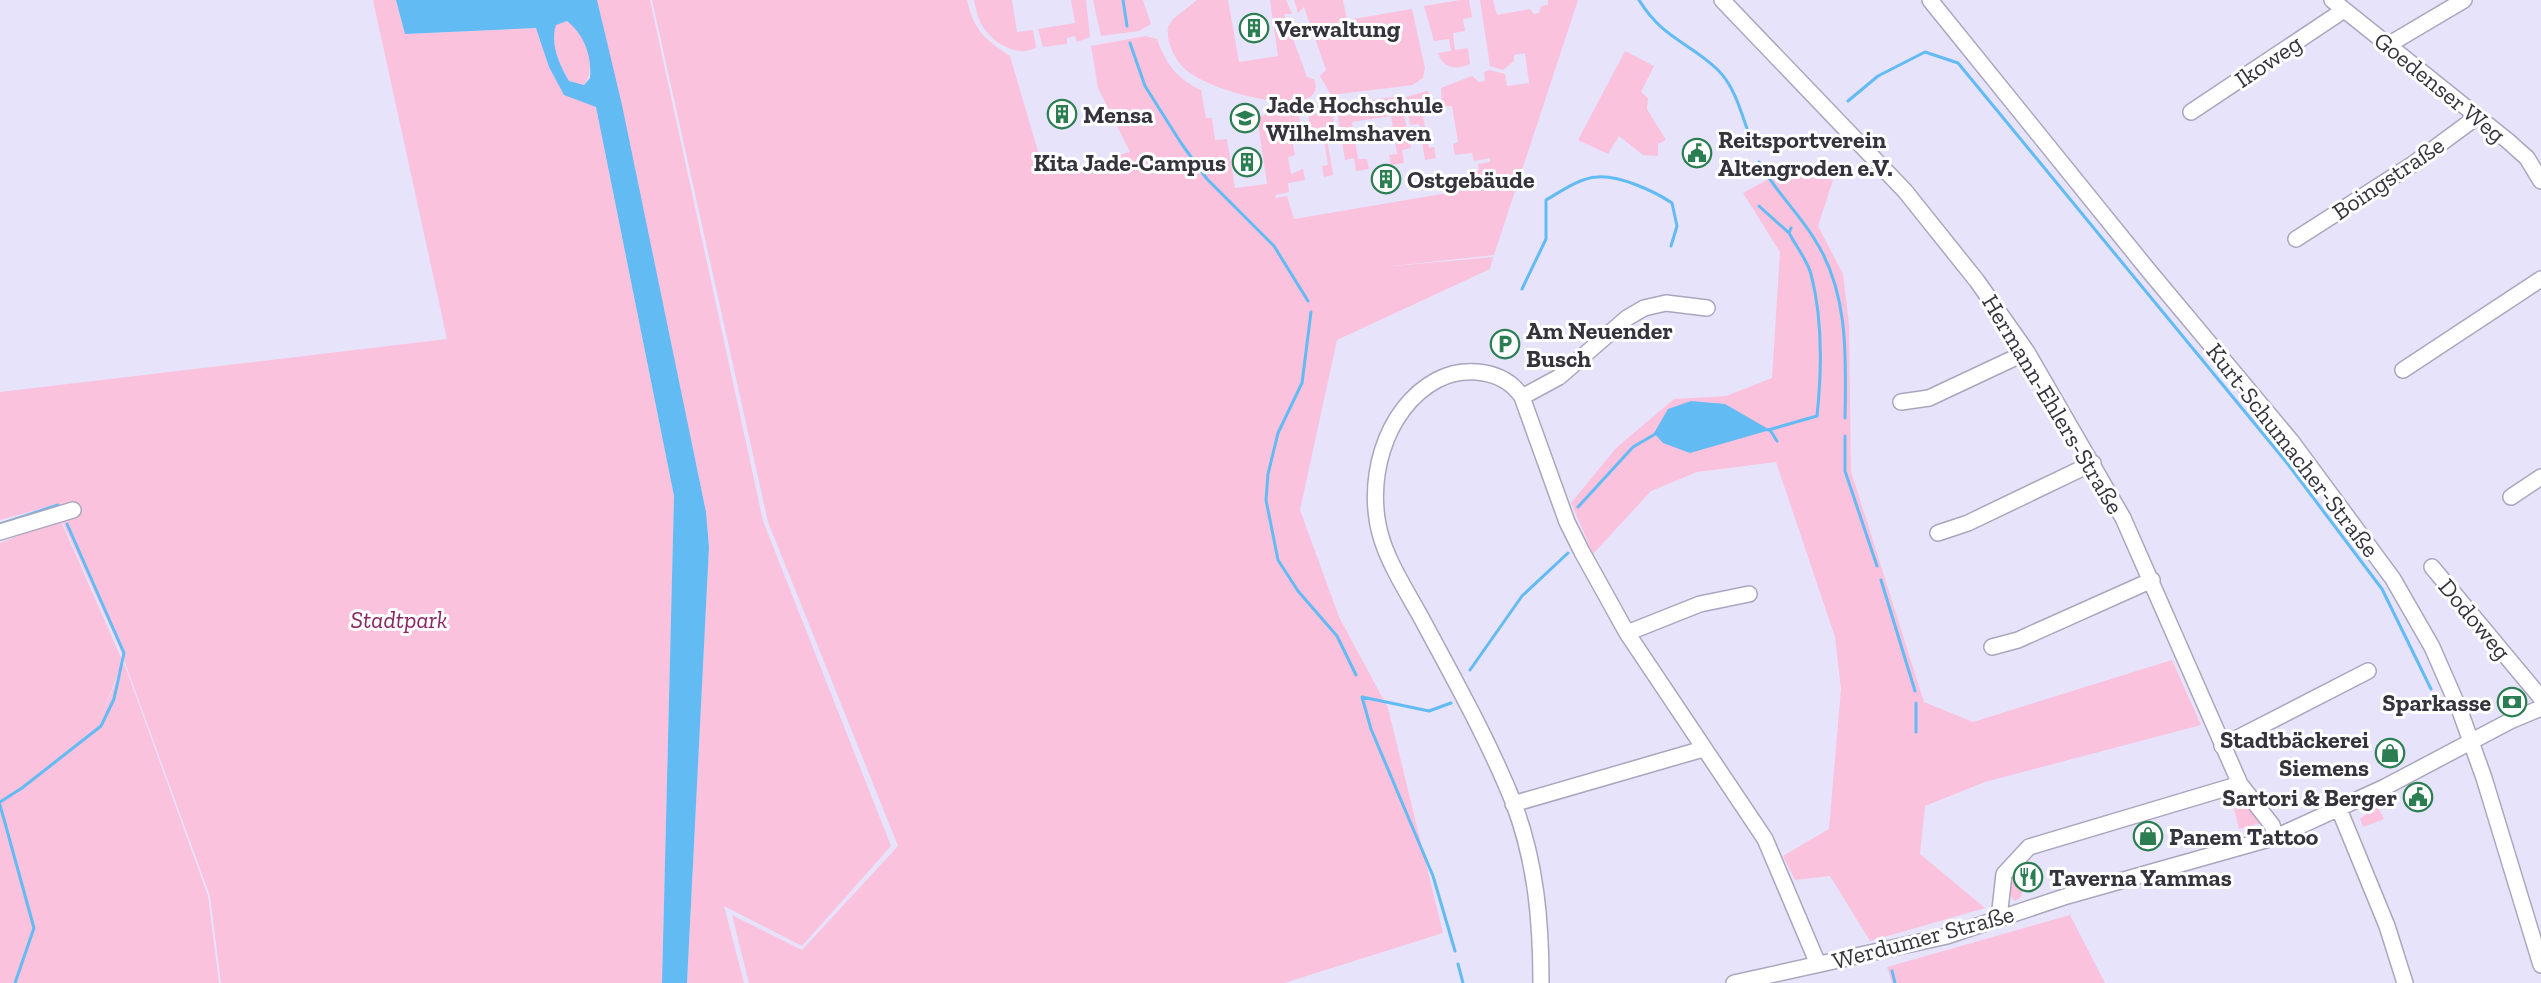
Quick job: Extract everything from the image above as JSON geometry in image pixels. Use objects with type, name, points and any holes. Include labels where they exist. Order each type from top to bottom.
[{"type":"street","name":"Hermann-Ehlers-Straße","points":[[1722,0],[1905,191],[1977,281],[2027,352],[2123,518],[2240,784],[2272,825],[2276,837]]},
{"type":"street","name":"Kurt-Schumacher-Straße","points":[[1930,0],[2148,270],[2292,442],[2393,579],[2432,646],[2471,742],[2514,871],[2541,965]]},
{"type":"street","points":[[2388,45],[2464,0]]},
{"type":"street","name":"Goedenser Weg","points":[[2338,5],[2478,116],[2527,159],[2541,181]]},
{"type":"street","name":"Ikoweg","points":[[2191,112],[2338,5]]},
{"type":"street","name":"Boingstraße","points":[[2296,239],[2413,164],[2478,116]]},
{"type":"street","points":[[2527,159],[2541,150]]},
{"type":"street","points":[[2403,370],[2541,279]]},
{"type":"street","points":[[1522,397],[1559,377],[1627,318],[1644,308],[1666,303],[1707,308]]},
{"type":"street","points":[[1901,402],[1929,398],[2027,352]]},
{"type":"street","points":[[1541,983],[1541,932],[1535,878],[1513,804],[1454,680],[1382,541],[1375,497],[1376,475],[1389,435],[1399,417],[1423,388],[1453,372],[1469,371],[1498,378],[1518,390],[1567,522],[1627,633],[1765,839],[1818,964]]},
{"type":"street","points":[[1938,532],[1968,523],[2093,463]]},
{"type":"street","points":[[2511,497],[2541,477]]},
{"type":"street","points":[[0,532],[73,510]]},
{"type":"street","name":"Dodoweg","points":[[2433,567],[2541,698]]},
{"type":"street","points":[[1992,647],[2018,640],[2152,580]]},
{"type":"street","points":[[1627,633],[1700,604],[1749,594]]},
{"type":"street","points":[[2222,746],[2368,671]]},
{"type":"street","name":"Werdumer Straße","points":[[1734,983],[1760,980],[1818,964],[1947,936],[2067,896],[2276,837],[2339,809],[2541,708]]},
{"type":"street","points":[[1513,804],[1703,749]]},
{"type":"street","points":[[1999,918],[2004,874],[2029,847],[2240,784]]},
{"type":"street","points":[[2339,809],[2387,926],[2405,983]]},
{"type":"green space","name":"Stadtpark","points":[[373,0],[396,0],[405,34],[537,28],[549,67],[564,94],[596,107],[674,496],[662,983],[221,983],[210,896],[119,646],[55,505],[0,520],[0,392],[447,339]]},
{"type":"green space","points":[[597,0],[650,0],[763,521],[891,846],[802,946],[724,906],[744,983],[687,983],[709,547],[706,512]]},
{"type":"green space","points":[[652,0],[967,0],[977,27],[1010,56],[1045,175],[1130,152],[1098,88],[1091,46],[1146,36],[1157,39],[1173,70],[1185,81],[1201,90],[1206,118],[1212,118],[1215,140],[1227,139],[1235,188],[1267,184],[1257,116],[1263,116],[1268,109],[1298,112],[1302,131],[1291,133],[1295,155],[1288,157],[1291,174],[1303,169],[1305,180],[1288,183],[1289,192],[1275,195],[1276,198],[1287,196],[1294,219],[1477,188],[1475,171],[1479,170],[1478,164],[1490,162],[1490,158],[1474,161],[1472,153],[1455,155],[1453,144],[1458,142],[1452,106],[1442,107],[1441,88],[1472,76],[1479,82],[1485,81],[1484,72],[1490,70],[1505,74],[1507,86],[1529,83],[1525,53],[1514,55],[1514,61],[1503,70],[1490,66],[1480,0],[1493,0],[1497,15],[1530,9],[1534,14],[1539,13],[1541,6],[1548,5],[1548,0],[1578,0],[1494,255],[1384,267],[1493,257],[1490,269],[1337,340],[1300,510],[1339,617],[1388,708],[1443,933],[1284,983],[749,983],[732,915],[802,950],[898,846],[768,522]]},
{"type":"green space","points":[[974,0],[1012,0],[1017,32],[1033,30],[1036,47],[1022,51],[1014,50],[993,39],[981,24]]},
{"type":"green space","points":[[1071,0],[1086,0],[1090,37],[1077,42],[1075,36],[1067,38],[1067,44],[1043,47],[1038,29],[1075,23]]},
{"type":"green space","points":[[1093,0],[1143,0],[1151,24],[1139,31],[1101,36]]},
{"type":"green space","points":[[1197,0],[1228,0],[1239,62],[1278,56],[1270,0],[1286,0],[1292,14],[1284,14],[1307,77],[1314,79],[1316,87],[1313,94],[1296,101],[1262,99],[1226,90],[1185,69],[1172,50],[1168,38],[1168,27],[1173,19]]},
{"type":"green space","points":[[1294,0],[1343,0],[1347,20],[1412,9],[1425,68],[1423,78],[1413,85],[1331,95],[1320,76],[1326,70],[1304,7],[1298,13]]},
{"type":"green space","points":[[1469,0],[1472,17],[1463,19],[1465,31],[1453,33],[1455,50],[1468,48],[1470,64],[1451,67],[1443,62],[1438,53],[1451,51],[1449,39],[1434,41],[1424,6]]},
{"type":"green space","points":[[567,21],[579,30],[586,42],[590,65],[584,85],[569,81],[556,54],[554,31],[556,24]]},
{"type":"green space","points":[[1625,51],[1654,66],[1641,92],[1648,98],[1647,109],[1666,140],[1658,144],[1658,156],[1643,155],[1619,136],[1608,154],[1578,140]]},
{"type":"green space","points":[[1427,91],[1432,96],[1433,109],[1422,111],[1429,148],[1434,147],[1436,158],[1425,160],[1419,124],[1410,125],[1406,97]]},
{"type":"green space","points":[[1400,96],[1411,148],[1402,150],[1404,163],[1391,165],[1389,155],[1397,154],[1391,116],[1352,122],[1358,159],[1367,159],[1369,169],[1356,171],[1354,158],[1345,160],[1336,105]]},
{"type":"green space","points":[[1331,106],[1337,137],[1327,139],[1333,175],[1324,177],[1322,166],[1328,165],[1322,128],[1310,129],[1308,112],[1311,109]]},
{"type":"green space","points":[[1783,171],[1833,180],[1818,226],[1843,274],[1849,325],[1851,471],[1924,702],[1973,722],[2172,660],[2201,725],[1985,782],[1925,806],[1920,854],[1985,908],[1870,941],[1830,876],[1795,880],[1783,856],[1829,829],[1841,689],[1835,637],[1776,462],[1697,472],[1651,491],[1593,554],[1571,503],[1616,448],[1674,399],[1726,396],[1772,378],[1780,252],[1743,193]]},
{"type":"green space","points":[[60,519],[123,662],[99,721],[124,663],[208,896],[219,983],[0,983],[0,543]]},
{"type":"green space","points":[[2241,796],[2261,823],[2239,829],[2231,797]]},
{"type":"green space","points":[[2377,806],[2384,819],[2363,827],[2360,819]]},
{"type":"green space","points":[[2018,869],[2023,887],[2021,897],[2015,901],[2009,894],[2010,881]]},
{"type":"green space","points":[[2070,915],[2105,983],[1892,983],[1887,967]]},
{"type":"water","points":[[396,0],[597,0],[622,105],[706,512],[709,547],[687,983],[662,983],[674,496],[596,107],[564,95],[549,67],[536,28],[405,34]],"holes":[[[567,21],[586,46],[590,62],[590,78],[584,85],[569,81],[555,47],[556,25]]]},
{"type":"water","points":[[1691,401],[1725,404],[1770,430],[1690,453],[1663,443],[1654,433],[1668,409]]},
{"type":"waterway","points":[[1123,0],[1127,26]]},
{"type":"waterway","points":[[1639,0],[1657,23],[1724,77],[1738,103],[1751,140]]},
{"type":"waterway","points":[[1130,43],[1145,86],[1181,143],[1207,179],[1274,246],[1308,301]]},
{"type":"waterway","points":[[1848,101],[1878,76],[1925,52],[1958,63],[2287,463],[2382,589],[2431,689]]},
{"type":"waterway","points":[[1759,162],[1815,240],[1834,282],[1840,304],[1845,349],[1845,418]]},
{"type":"waterway","points":[[1522,289],[1546,239],[1546,200],[1583,180],[1606,177],[1626,181],[1672,203],[1677,226],[1671,246]]},
{"type":"waterway","points":[[1759,206],[1789,233]]},
{"type":"waterway","points":[[1768,430],[1817,416],[1820,380],[1818,309],[1811,274],[1789,233],[1791,228]]},
{"type":"waterway","points":[[1311,312],[1302,383],[1278,433],[1268,474],[1266,500],[1278,560],[1298,591],[1337,636],[1356,675]]},
{"type":"waterway","points":[[1770,430],[1777,441]]},
{"type":"waterway","points":[[1578,507],[1633,447],[1657,433]]},
{"type":"waterway","points":[[1845,436],[1845,471],[1877,566]]},
{"type":"waterway","points":[[0,524],[58,505]]},
{"type":"waterway","points":[[0,802],[22,788],[101,726],[114,699],[124,653],[67,524]]},
{"type":"waterway","points":[[1470,670],[1522,596],[1568,553]]},
{"type":"waterway","points":[[1881,580],[1915,691]]},
{"type":"waterway","points":[[1451,703],[1429,711],[1362,697],[1371,729],[1433,876],[1455,951]]},
{"type":"waterway","points":[[1916,703],[1916,732]]},
{"type":"waterway","points":[[0,805],[34,928],[15,983]]},
{"type":"waterway","points":[[1458,964],[1463,983]]},
{"type":"waterway","points":[[1892,971],[1895,983]]},
{"type":"place","name":"Verwaltung","points":[[1254,28]]},
{"type":"place","name":"Mensa","points":[[1062,114]]},
{"type":"place","name":"Jade Hochschule Wilhelmshaven","points":[[1245,118]]},
{"type":"place","name":"Reitsportverein Altengroden e.V.","points":[[1697,153]]},
{"type":"place","name":"Kita Jade-Campus","points":[[1247,162]]},
{"type":"place","name":"Ostgebäude","points":[[1386,179]]},
{"type":"place","name":"Am Neuender Busch","points":[[1505,344]]},
{"type":"place","name":"Sparkasse","points":[[2512,702]]},
{"type":"place","name":"Stadtbäckerei Siemens","points":[[2390,753]]},
{"type":"place","name":"Sartori & Berger","points":[[2418,797]]},
{"type":"place","name":"Panem Tattoo","points":[[2148,836]]},
{"type":"place","name":"Taverna Yammas","points":[[2028,877]]}]
